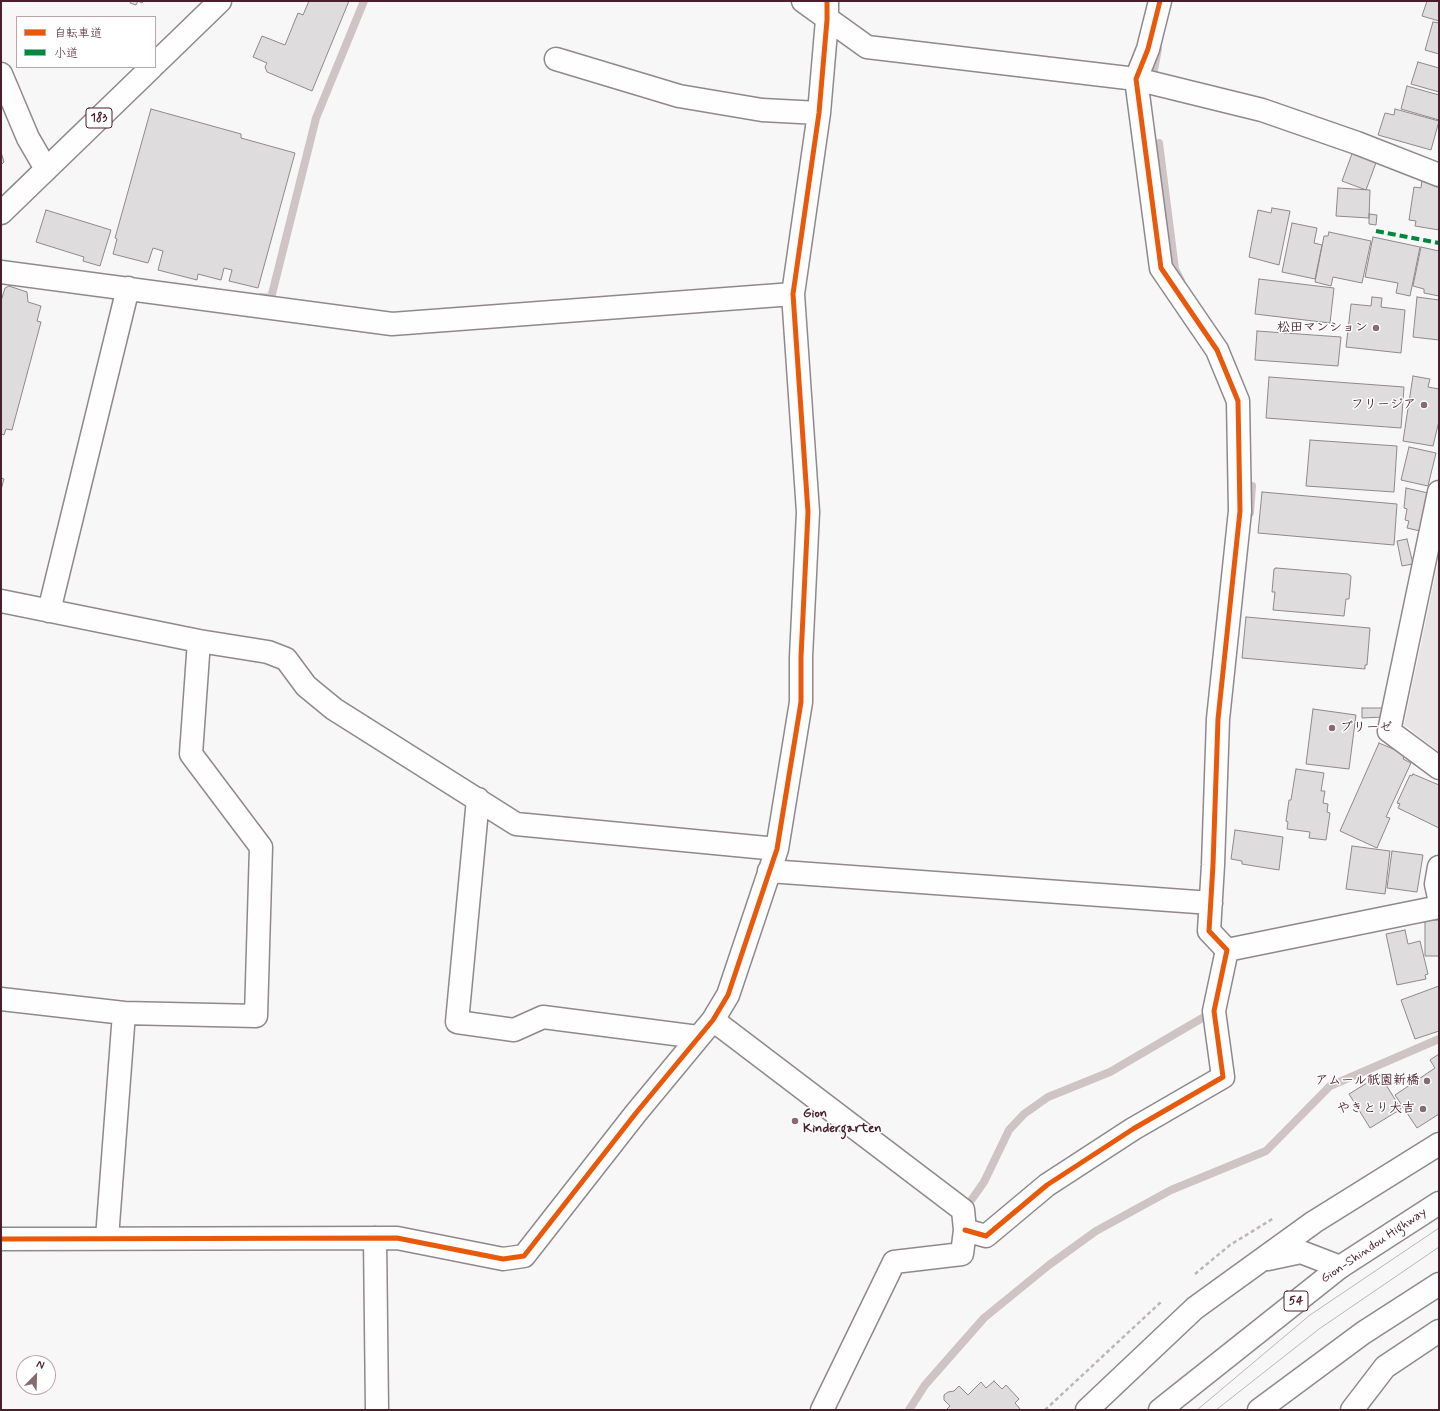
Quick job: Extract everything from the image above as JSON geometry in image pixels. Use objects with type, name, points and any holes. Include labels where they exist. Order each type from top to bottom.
[{"type":"main road","points":[[156,63],[220,1]]},
{"type":"main road","points":[[803,1],[827,11],[867,47],[1136,79],[1262,110],[1357,143],[1439,175]]},
{"type":"main road","points":[[1160,1],[1148,49],[1136,79],[1161,268],[1217,350],[1238,401],[1240,511],[1218,719],[1209,931],[1227,950]]},
{"type":"main road","points":[[1,1239],[397,1238],[503,1259],[524,1256],[712,1020],[728,995],[777,849],[801,702],[801,657],[808,512],[793,294],[819,113],[827,11]]},
{"type":"main road","points":[[556,59],[679,96],[762,110],[819,113]]},
{"type":"main road","name":"183","points":[[1,214],[151,68]]},
{"type":"main road","points":[[1,74],[28,138],[46,170]]},
{"type":"main road","points":[[1,272],[392,324],[793,294]]},
{"type":"main road","points":[[49,611],[128,288]]},
{"type":"main road","points":[[1439,492],[1389,731],[1439,768]]},
{"type":"main road","points":[[1,601],[198,641],[268,652],[286,659],[306,686],[334,709],[516,824],[777,849]]},
{"type":"main road","points":[[1,999],[124,1013],[256,1016],[261,847],[191,754],[198,641]]},
{"type":"main road","points":[[478,800],[457,1022],[514,1030],[543,1017],[698,1037]]},
{"type":"main road","points":[[1439,867],[1436,884],[1439,898]]},
{"type":"main road","points":[[769,871],[1210,903]]},
{"type":"main road","points":[[1227,950],[1439,907]]},
{"type":"main road","points":[[965,1230],[986,1236],[1047,1185],[1133,1129],[1223,1077],[1214,1011],[1227,950]]},
{"type":"main road","points":[[107,1238],[124,1013]]},
{"type":"main road","points":[[712,1020],[963,1210],[965,1230],[962,1254],[894,1262],[822,1410]]},
{"type":"main road","points":[[1088,1410],[1196,1308],[1314,1222],[1439,1144]]},
{"type":"main road","name":"Gion-Shindou Highway","points":[[1160,1410],[1340,1267],[1439,1203]]},
{"type":"main road","points":[[375,1238],[377,1410]]},
{"type":"main road","points":[[1258,1262],[1301,1252],[1340,1267]]},
{"type":"main road","points":[[1259,1410],[1363,1333],[1439,1284]]},
{"type":"main road","points":[[1352,1410],[1385,1367],[1439,1331]]},
{"type":"shaded area","points":[[1439,558],[1439,752],[1404,725]]},
{"type":"building","points":[[131,1],[138,1],[136,5],[130,3]]},
{"type":"building","points":[[309,1],[349,1],[312,91],[267,72],[265,67],[267,63],[253,57],[262,36],[285,45],[298,13],[303,15]]},
{"type":"building","points":[[1427,1],[1439,1],[1439,21],[1422,16]]},
{"type":"building","points":[[1433,22],[1439,23],[1439,54],[1425,50]]},
{"type":"building","points":[[1418,62],[1439,68],[1439,92],[1411,84]]},
{"type":"building","points":[[1407,86],[1439,95],[1439,120],[1401,109]]},
{"type":"building","points":[[151,109],[241,134],[241,138],[295,153],[258,288],[229,281],[232,270],[224,268],[221,280],[198,274],[197,280],[158,270],[163,251],[153,248],[148,263],[113,254],[117,239],[115,238]]},
{"type":"building","points":[[1395,109],[1439,121],[1431,150],[1378,135],[1385,113],[1394,115]]},
{"type":"building","points":[[1353,151],[1377,160],[1366,190],[1342,181]]},
{"type":"building","points":[[1,152],[4,162],[1,165]]},
{"type":"building","points":[[1422,180],[1439,183],[1439,230],[1415,226],[1416,221],[1409,220],[1414,187],[1421,188]]},
{"type":"building","points":[[1338,188],[1370,190],[1369,218],[1336,216]]},
{"type":"building","points":[[1272,208],[1290,211],[1279,265],[1249,257],[1258,210],[1271,213]]},
{"type":"building","points":[[46,210],[111,230],[100,266],[83,261],[84,257],[36,242]]},
{"type":"building","points":[[1369,214],[1377,215],[1376,225],[1369,224]]},
{"type":"building","points":[[1292,223],[1317,228],[1314,243],[1322,245],[1315,279],[1282,272]]},
{"type":"building","points":[[1329,232],[1371,241],[1362,283],[1333,277],[1331,286],[1315,282],[1324,236],[1328,236]]},
{"type":"building","points":[[1373,237],[1420,247],[1410,296],[1396,293],[1398,283],[1365,277]]},
{"type":"building","points":[[1421,247],[1439,251],[1439,296],[1424,293],[1424,289],[1413,286]]},
{"type":"building","points":[[1259,279],[1334,288],[1330,323],[1255,314]]},
{"type":"building","points":[[9,286],[27,292],[28,302],[41,306],[37,321],[41,322],[12,430],[6,429],[4,435],[1,434],[1,301],[5,288]]},
{"type":"building","name":"松田マンション","points":[[1372,297],[1382,298],[1381,307],[1405,310],[1401,353],[1346,347],[1351,304],[1371,306]]},
{"type":"building","points":[[1417,297],[1439,300],[1439,340],[1413,337]]},
{"type":"building","points":[[1257,331],[1341,337],[1338,366],[1255,360]]},
{"type":"building","name":"フリージア","points":[[1413,376],[1430,379],[1428,387],[1439,389],[1439,421],[1433,446],[1403,441]]},
{"type":"building","points":[[1269,377],[1404,387],[1401,428],[1266,418]]},
{"type":"building","points":[[1310,440],[1397,446],[1394,492],[1306,486]]},
{"type":"building","points":[[1409,447],[1436,453],[1428,486],[1401,480]]},
{"type":"building","points":[[1,478],[4,479],[1,490]]},
{"type":"building","points":[[1406,488],[1428,493],[1420,531],[1407,528],[1409,521],[1405,520],[1407,509],[1404,508]]},
{"type":"building","points":[[1262,492],[1397,504],[1394,545],[1258,533]]},
{"type":"building","points":[[1407,539],[1413,564],[1402,566],[1397,541]]},
{"type":"building","points":[[1274,569],[1348,574],[1351,576],[1349,599],[1346,599],[1344,616],[1273,610],[1275,592],[1272,592]]},
{"type":"building","points":[[1246,617],[1370,628],[1367,665],[1365,665],[1365,669],[1242,658]]},
{"type":"building","points":[[1362,708],[1383,708],[1383,717],[1362,718]]},
{"type":"building","name":"ブリーゼ","points":[[1313,709],[1356,715],[1349,769],[1306,764]]},
{"type":"building","points":[[1379,743],[1405,754],[1403,759],[1411,763],[1386,817],[1390,818],[1377,848],[1340,831]]},
{"type":"building","points":[[1296,769],[1324,773],[1321,791],[1325,791],[1323,803],[1328,804],[1327,812],[1330,813],[1326,840],[1309,838],[1310,832],[1287,829],[1288,822],[1286,821],[1289,800],[1291,800]]},
{"type":"building","points":[[1413,774],[1439,785],[1439,828],[1398,808],[1400,804],[1397,803],[1410,775],[1412,776]]},
{"type":"building","points":[[1235,830],[1283,837],[1279,870],[1242,864],[1242,861],[1231,859]]},
{"type":"building","points":[[1352,846],[1390,851],[1385,894],[1346,889]]},
{"type":"building","points":[[1392,851],[1423,855],[1417,892],[1387,888]]},
{"type":"building","points":[[1425,920],[1439,920],[1439,956],[1425,956]]},
{"type":"building","points":[[1405,930],[1408,944],[1420,941],[1428,974],[1425,975],[1426,979],[1397,985],[1386,934]]},
{"type":"building","points":[[1439,986],[1439,1031],[1415,1039],[1401,1000]]},
{"type":"building","name":"アムール祇園新橋","points":[[1439,1054],[1439,1114],[1417,1128],[1395,1095],[1435,1068],[1430,1060]]},
{"type":"building","points":[[1380,1075],[1401,1109],[1370,1128],[1349,1094]]},
{"type":"building","points":[[994,1381],[1002,1389],[1006,1385],[1019,1399],[1015,1403],[1021,1410],[946,1410],[950,1406],[944,1400],[944,1395],[948,1392],[954,1391],[959,1386],[968,1395],[981,1382],[986,1388]]},
{"type":"waterway","points":[[261,297],[271,298],[316,118],[364,1]]},
{"type":"waterway","points":[[1154,70],[1158,49]]},
{"type":"waterway","points":[[1159,143],[1175,269],[1181,281]]},
{"type":"waterway","points":[[1250,513],[1252,486]]},
{"type":"waterway","points":[[972,1199],[984,1182],[1009,1130],[1024,1114],[1048,1097],[1110,1072],[1204,1017]]},
{"type":"waterway","points":[[909,1410],[925,1385],[984,1318],[1049,1265],[1096,1231],[1171,1190],[1266,1151],[1330,1086],[1439,1039]]},
{"type":"tram line","points":[[1197,1410],[1310,1315],[1439,1228]]},
{"type":"tram line","points":[[1216,1410],[1319,1329],[1439,1247]]},
{"type":"marked path","points":[[1376,231],[1439,243]]},
{"type":"cycle path","points":[[1,1239],[397,1238],[503,1259],[524,1256],[636,1113],[713,1020],[728,995],[777,849],[801,702],[801,657],[808,512],[793,294],[819,113],[827,20],[827,1]]},
{"type":"cycle path","points":[[965,1230],[986,1236],[1047,1185],[1133,1129],[1223,1077],[1214,1011],[1227,950],[1209,931],[1218,719],[1240,511],[1238,401],[1217,350],[1161,268],[1136,79],[1148,49],[1160,1]]},
{"type":"place","name":"松田マンション","points":[[1376,328]]},
{"type":"place","name":"フリージア","points":[[1424,405]]},
{"type":"place","name":"ブリーゼ","points":[[1332,728]]},
{"type":"place","name":"アムール祇園新橋","points":[[1427,1081]]},
{"type":"place","name":"やきとり大吉","points":[[1423,1109]]},
{"type":"place","name":"Gion Kindergarten","points":[[795,1121]]}]
